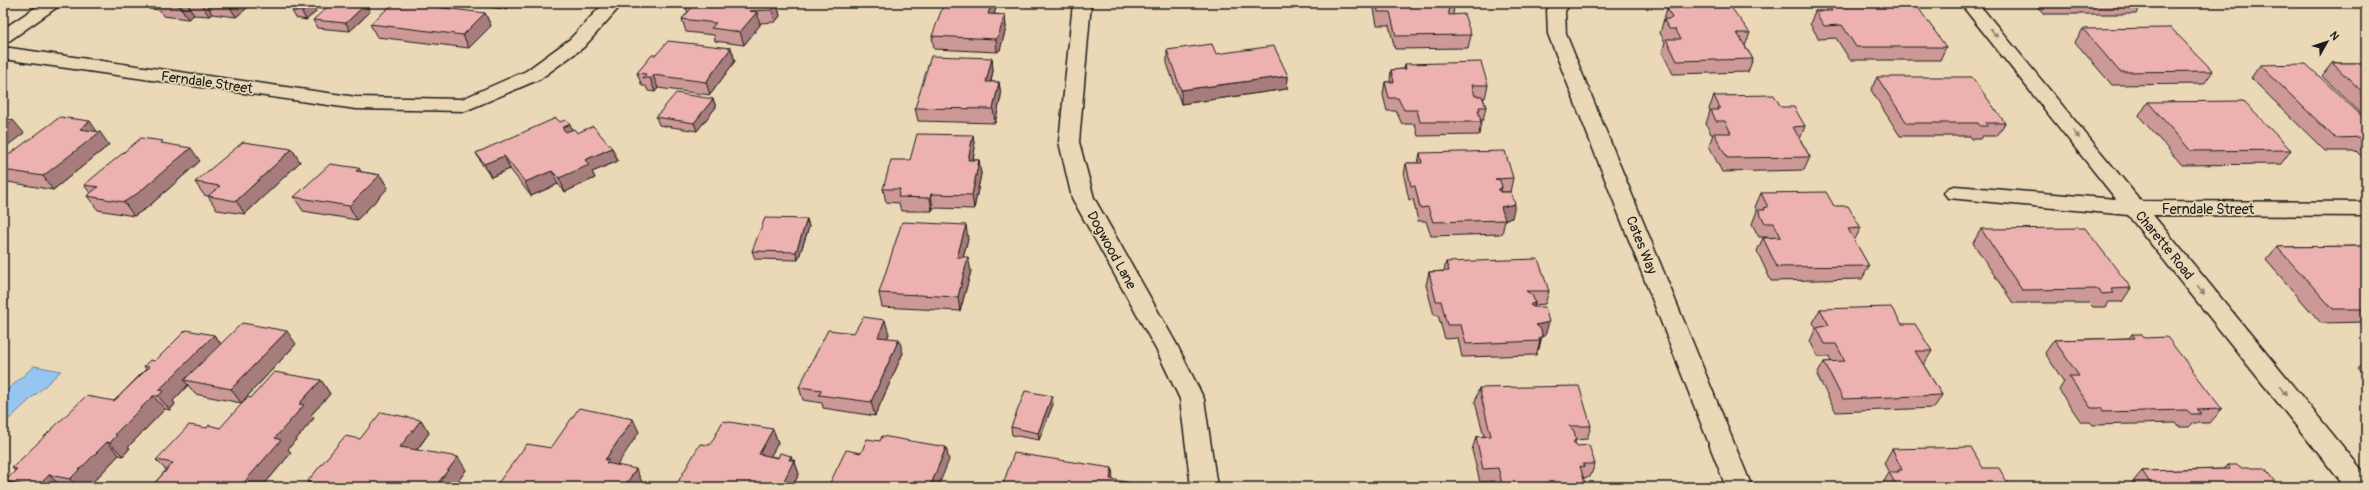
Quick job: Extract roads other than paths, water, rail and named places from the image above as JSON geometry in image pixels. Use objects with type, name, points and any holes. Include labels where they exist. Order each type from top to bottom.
[{"type":"street","points":[[3,37],[54,3]]},
{"type":"street","name":"Ferndale Street","points":[[3,53],[356,103],[465,105],[534,75],[577,43],[614,3]]},
{"type":"street","name":"Dogwood Lane","points":[[1082,3],[1069,142],[1083,198],[1169,351],[1192,399],[1204,487]]},
{"type":"street","name":"Cates Way","points":[[1562,3],[1556,10],[1558,34],[1739,487]]},
{"type":"street","name":"Charette Road","points":[[1969,3],[2360,487]]},
{"type":"street","name":"Ferndale Street","points":[[1955,193],[2136,208],[2366,209]]},
{"type":"water","points":[[34,366],[61,371],[9,419],[3,418],[3,394]]}]
